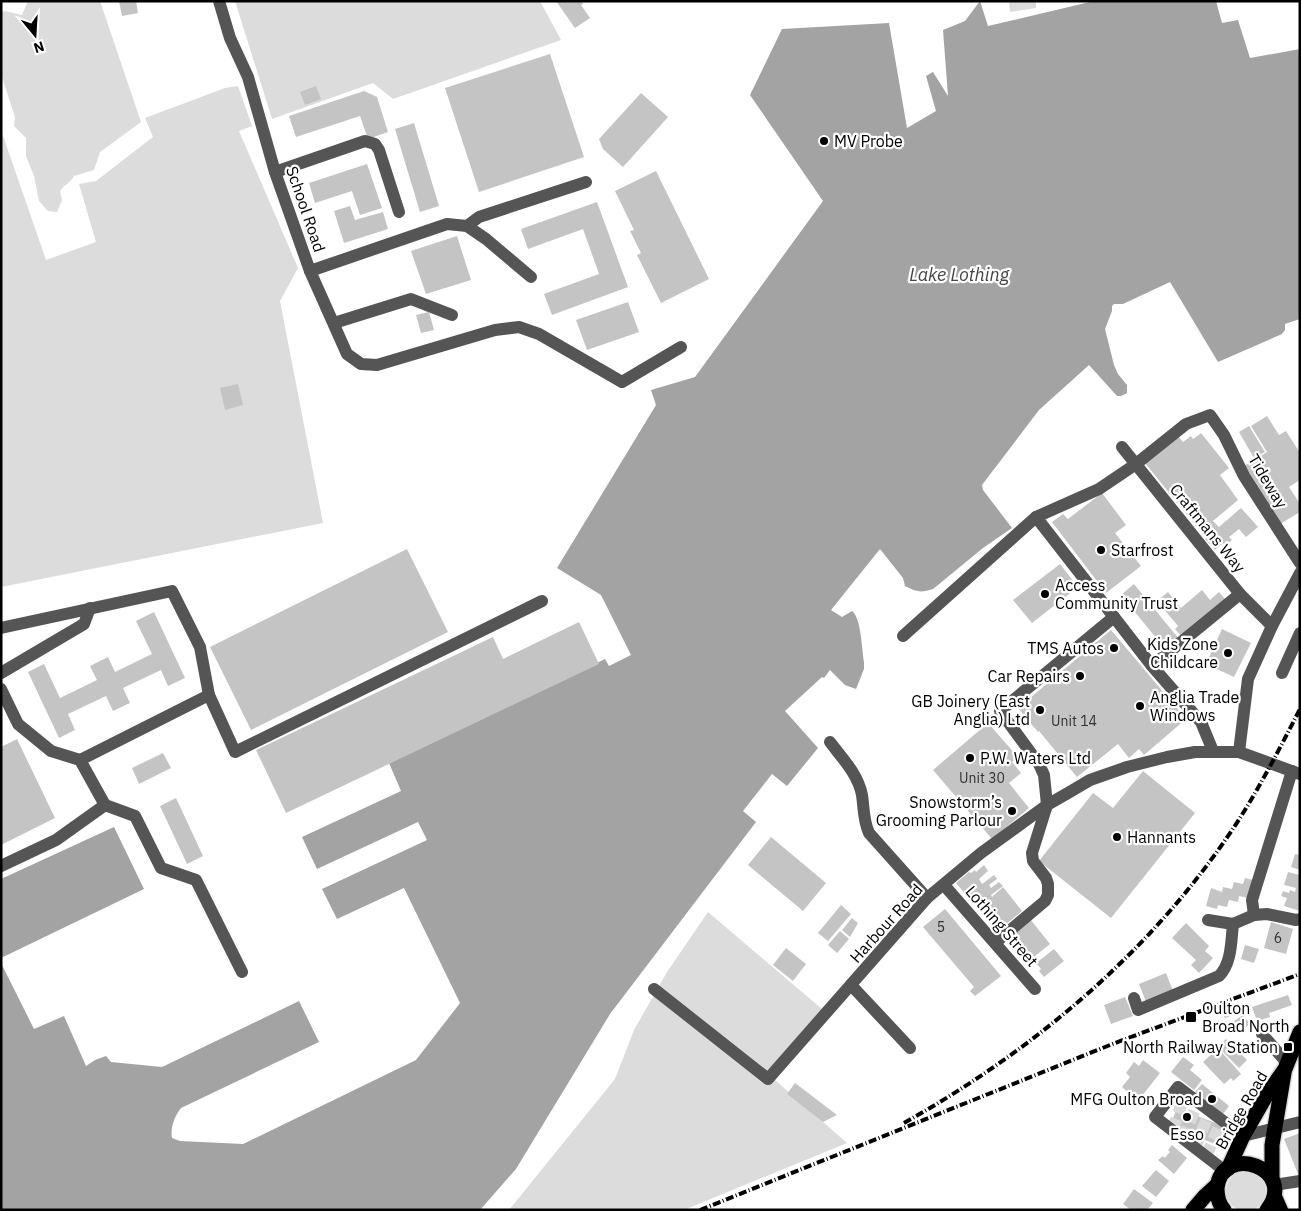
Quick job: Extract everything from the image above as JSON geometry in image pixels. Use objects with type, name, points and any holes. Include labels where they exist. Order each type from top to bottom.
[{"type":"highway","name":"Bridge Road","points":[[1193,1210],[1217,1185],[1266,1096],[1286,1066],[1300,1032]]},
{"type":"highway","name":"Bridge Road","points":[[1273,1186],[1271,1156],[1286,1066]]},
{"type":"highway","points":[[1226,1170],[1237,1164],[1247,1162],[1266,1170],[1273,1186],[1272,1204],[1268,1210]]},
{"type":"highway","points":[[1217,1185],[1217,1196],[1220,1206],[1224,1210]]},
{"type":"main road","points":[[1273,1186],[1282,1210]]},
{"type":"street","name":"School Road","points":[[219,1],[230,38],[248,77],[275,172],[310,271],[448,224],[468,226]]},
{"type":"street","points":[[275,172],[365,142],[375,144],[379,150],[400,212]]},
{"type":"street","points":[[531,277],[468,226],[479,217],[586,182]]},
{"type":"street","points":[[310,271],[347,354],[361,364],[377,365],[495,330],[519,327],[539,334],[622,382],[681,347]]},
{"type":"street","points":[[334,323],[410,298],[452,315]]},
{"type":"street","name":"Tideway","points":[[1136,464],[1186,424],[1210,415],[1224,435],[1252,490],[1300,563]]},
{"type":"street","name":"Craftmans Way","points":[[1122,447],[1240,594],[1272,626]]},
{"type":"street","points":[[903,636],[1036,517],[1099,489],[1136,464]]},
{"type":"street","points":[[1036,517],[1152,666],[1201,722],[1213,751]]},
{"type":"street","points":[[1239,752],[1248,679],[1272,626],[1300,573]]},
{"type":"street","points":[[1,628],[172,591],[200,647],[209,695],[235,752],[542,601]]},
{"type":"street","points":[[1152,666],[1240,594]]},
{"type":"street","points":[[1,673],[84,624],[90,608]]},
{"type":"street","points":[[995,943],[1045,901],[1048,895],[1046,878],[1033,861],[1032,854],[1047,805],[1044,775],[1039,764],[1000,711],[1114,617]]},
{"type":"street","points":[[1282,673],[1300,633]]},
{"type":"street","points":[[1,689],[18,724],[51,752],[80,760],[209,695]]},
{"type":"street","points":[[830,742],[857,778],[862,794],[864,823],[869,833],[927,898]]},
{"type":"street","name":"Harbour Road","points":[[654,988],[768,1080],[927,898],[981,853],[1047,805],[1090,780],[1128,767],[1167,757],[1213,751],[1239,752],[1296,772]]},
{"type":"street","points":[[80,760],[105,805],[135,816],[161,868],[196,880],[242,972]]},
{"type":"street","points":[[1254,914],[1252,900],[1296,772]]},
{"type":"street","points":[[1,866],[56,840],[105,805]]},
{"type":"street","name":"Lothing Street","points":[[944,885],[1035,989]]},
{"type":"street","points":[[1208,920],[1233,924],[1254,914],[1266,914],[1298,921]]},
{"type":"street","points":[[1134,998],[1138,1010],[1215,979],[1226,967],[1231,946],[1233,924]]},
{"type":"street","points":[[851,985],[910,1048]]},
{"type":"street","points":[[1262,1034],[1286,1066]]},
{"type":"street","points":[[1226,1170],[1155,1117],[1178,1087],[1243,1136],[1300,1122]]},
{"type":"street","points":[[1273,1186],[1300,1181]]},
{"type":"shaded area","points":[[28,1],[100,1],[141,122],[100,152],[94,170],[74,176],[60,191],[62,200],[57,212],[48,211],[39,201],[34,176],[26,156],[26,138],[14,126],[15,117],[1,74],[1,12],[5,11],[22,15]]},
{"type":"shaded area","points":[[235,1],[540,1],[561,40],[393,99],[373,83],[272,119]]},
{"type":"shaded area","points":[[1009,1],[1036,1],[1036,8],[1010,12]]},
{"type":"shaded area","points":[[238,86],[252,126],[239,131],[298,268],[280,301],[323,523],[1,587],[1,130],[46,260],[96,242],[79,184],[96,181],[153,137],[145,118],[225,88]]},
{"type":"shaded area","points":[[708,912],[822,1009],[766,1072],[847,1143],[684,1210],[509,1210],[615,1079],[634,1030],[667,972]]},
{"type":"shaded area","points":[[1250,1171],[1257,1174],[1263,1180],[1266,1191],[1265,1199],[1257,1208],[1250,1211],[1242,1211],[1235,1208],[1227,1199],[1226,1187],[1229,1180],[1238,1172]]},
{"type":"water","name":"Lake Lothing","points":[[980,1],[988,26],[1094,1],[1216,1],[1222,23],[1238,20],[1250,58],[1300,49],[1300,319],[1285,324],[1285,330],[1282,334],[1218,362],[1170,282],[1123,304],[1114,304],[1105,329],[1114,365],[1118,374],[1127,385],[1127,393],[1117,396],[1089,365],[1039,410],[982,485],[983,490],[1012,528],[983,548],[933,589],[925,591],[916,591],[905,586],[903,578],[880,549],[831,610],[842,617],[852,611],[857,620],[862,642],[864,669],[856,689],[845,685],[830,670],[824,678],[822,677],[785,711],[818,748],[787,786],[772,774],[743,811],[756,822],[610,1014],[516,1169],[480,1210],[1,1210],[1,963],[34,1029],[64,1016],[86,1066],[106,1056],[111,1062],[162,1067],[299,1001],[319,1042],[181,1108],[173,1122],[172,1130],[172,1138],[180,1141],[243,1144],[416,1060],[460,1003],[404,888],[337,919],[322,889],[427,840],[418,822],[317,869],[302,837],[401,791],[389,763],[605,659],[609,666],[631,655],[601,595],[557,568],[656,405],[651,390],[695,377],[823,201],[750,95],[782,29],[889,23],[907,128],[936,111],[926,76],[933,72],[948,96],[943,30],[965,21]]},
{"type":"water","points":[[114,827],[144,889],[1,958],[1,879]]},
{"type":"building","points":[[119,1],[136,1],[138,13],[122,16]]},
{"type":"building","points":[[556,1],[581,1],[583,4],[581,5],[590,18],[575,28]]},
{"type":"building","points":[[550,54],[584,157],[479,192],[445,88]]},
{"type":"building","points":[[316,86],[321,99],[305,105],[300,92]]},
{"type":"building","points":[[364,91],[377,97],[388,132],[368,139],[360,116],[296,137],[289,116]]},
{"type":"building","points":[[641,93],[668,117],[623,167],[603,149],[599,139]]},
{"type":"building","points":[[414,123],[439,206],[420,212],[395,129]]},
{"type":"building","points":[[367,164],[382,208],[360,215],[352,191],[315,203],[309,183]]},
{"type":"building","points":[[656,171],[709,279],[661,303],[637,255],[641,253],[630,231],[634,230],[615,191]]},
{"type":"building","points":[[597,202],[628,287],[552,315],[544,294],[599,274],[583,229],[528,249],[521,229]]},
{"type":"building","points":[[350,206],[355,220],[383,212],[388,229],[344,243],[334,211]]},
{"type":"building","points":[[457,236],[471,280],[426,294],[411,251]]},
{"type":"building","points":[[628,302],[639,332],[587,350],[576,320]]},
{"type":"building","points":[[429,312],[434,330],[421,333],[416,315]]},
{"type":"building","points":[[238,384],[243,405],[225,410],[220,388]]},
{"type":"building","points":[[1267,416],[1279,435],[1286,431],[1300,453],[1300,480],[1289,487],[1300,504],[1300,512],[1280,524],[1244,466],[1267,452],[1251,426]]},
{"type":"building","points":[[1249,426],[1265,452],[1254,458],[1239,432]]},
{"type":"building","points":[[1201,433],[1229,468],[1220,475],[1238,500],[1213,521],[1219,527],[1241,508],[1258,527],[1246,537],[1239,529],[1229,537],[1232,540],[1225,546],[1223,543],[1215,550],[1205,539],[1217,529],[1205,537],[1145,463],[1178,436],[1183,442],[1191,436],[1193,439]]},
{"type":"building","name":"Starfrost","points":[[1102,493],[1126,525],[1115,533],[1141,566],[1106,593],[1052,522],[1063,514],[1068,519]]},
{"type":"building","points":[[407,549],[448,632],[251,730],[210,647]]},
{"type":"building","name":"Access Community Trust","points":[[1060,564],[1078,587],[1032,623],[1013,600]]},
{"type":"building","points":[[1134,584],[1179,639],[1166,650],[1121,595]]},
{"type":"building","points":[[1202,590],[1210,600],[1219,592],[1225,599],[1181,636],[1175,629],[1178,626],[1157,601],[1168,592],[1181,608]]},
{"type":"building","points":[[154,612],[185,678],[168,686],[161,670],[123,688],[130,703],[113,711],[106,696],[68,714],[75,730],[59,738],[28,672],[44,664],[60,698],[97,680],[90,666],[108,657],[115,672],[152,654],[136,621]]},
{"type":"building","points":[[579,622],[599,664],[286,813],[256,750],[493,637],[503,659]]},
{"type":"building","name":"Kids Zone Childcare","points":[[1222,629],[1251,643],[1234,677],[1206,664]]},
{"type":"building","points":[[1111,630],[1186,719],[1144,755],[1139,749],[1129,758],[1118,744],[1077,777],[1018,708]]},
{"type":"building","points":[[988,723],[1018,757],[1012,762],[1021,773],[1009,783],[1029,808],[992,839],[933,770]]},
{"type":"building","points":[[17,739],[55,818],[1,845],[1,747]]},
{"type":"building","points":[[163,753],[171,768],[139,784],[132,768]]},
{"type":"building","name":"Hannants","points":[[1143,771],[1195,813],[1111,918],[1039,861],[1093,793],[1113,808]]},
{"type":"building","points":[[176,798],[203,856],[187,864],[160,806]]},
{"type":"building","points":[[771,837],[826,883],[803,911],[748,865]]},
{"type":"building","points":[[1295,854],[1300,855],[1300,870],[1291,867]]},
{"type":"building","points":[[984,865],[988,871],[979,879],[982,884],[994,875],[997,879],[989,885],[991,888],[999,882],[1003,886],[991,895],[992,897],[1003,887],[1022,911],[997,932],[956,883],[969,872],[971,873],[975,870],[976,872]]},
{"type":"building","points":[[1288,872],[1300,875],[1300,911],[1284,906],[1287,898],[1281,896],[1283,891],[1289,893],[1290,890],[1295,892],[1296,888],[1284,885]]},
{"type":"building","points":[[1245,878],[1253,880],[1248,898],[1239,896],[1238,902],[1229,900],[1227,907],[1218,905],[1217,909],[1206,906],[1211,888],[1222,892],[1223,887],[1232,889],[1234,882],[1243,884]]},
{"type":"building","points":[[841,905],[851,914],[828,941],[818,933]]},
{"type":"building","points":[[945,909],[1001,976],[975,996],[970,991],[974,987],[923,927]]},
{"type":"building","points":[[852,918],[858,923],[850,937],[842,930]]},
{"type":"building","points":[[1030,919],[1050,944],[1030,960],[1025,954],[1028,952],[1017,940],[1015,942],[1010,936]]},
{"type":"building","points":[[1271,922],[1293,929],[1286,954],[1264,948]]},
{"type":"building","points":[[1186,923],[1209,946],[1205,951],[1213,958],[1199,973],[1191,965],[1196,960],[1172,938]]},
{"type":"building","points":[[879,928],[884,933],[869,949],[864,944]]},
{"type":"building","points":[[840,931],[849,939],[837,953],[828,945]]},
{"type":"building","points":[[1245,945],[1259,949],[1254,963],[1241,959]]},
{"type":"building","points":[[786,948],[806,964],[793,981],[773,965]]},
{"type":"building","points":[[1054,949],[1064,961],[1044,977],[1036,963]]},
{"type":"building","points":[[1166,973],[1173,991],[1146,1002],[1139,984]]},
{"type":"building","points":[[1288,995],[1292,1005],[1269,1013],[1270,1017],[1257,1021],[1252,1007]]},
{"type":"building","points":[[1125,997],[1133,1016],[1111,1024],[1104,1005]]},
{"type":"building","points":[[1234,1011],[1236,1014],[1225,1018],[1223,1015]]},
{"type":"building","points":[[1243,1015],[1250,1024],[1241,1031],[1234,1021]]},
{"type":"building","points":[[1226,1039],[1247,1060],[1239,1068],[1218,1047]]},
{"type":"building","points":[[1218,1048],[1241,1074],[1233,1081],[1231,1078],[1224,1084],[1203,1062]]},
{"type":"building","points":[[1183,1057],[1194,1065],[1190,1070],[1202,1080],[1194,1090],[1171,1072]]},
{"type":"building","points":[[1143,1060],[1160,1073],[1138,1101],[1122,1087],[1130,1077],[1126,1073],[1134,1062],[1139,1066]]},
{"type":"building","points":[[795,1083],[837,1115],[823,1122],[787,1094]]},
{"type":"building","name":"MFG Oulton Broad","points":[[1202,1084],[1229,1106],[1223,1114],[1195,1092]]},
{"type":"building","name":"Esso","points":[[1177,1108],[1223,1126],[1215,1144],[1170,1126]]},
{"type":"building","points":[[1300,1133],[1300,1179],[1284,1139]]},
{"type":"building","points":[[1172,1145],[1187,1158],[1174,1174],[1158,1160],[1163,1156],[1165,1158],[1170,1152],[1168,1150]]},
{"type":"building","points":[[1156,1170],[1169,1181],[1156,1197],[1142,1186]]},
{"type":"building","points":[[1134,1189],[1153,1203],[1147,1210],[1131,1210],[1123,1204]]},
{"type":"tunnel","points":[[1172,1130],[1186,1093]]},
{"type":"tunnel","points":[[1183,1139],[1198,1102]]},
{"type":"tunnel","points":[[1195,1148],[1210,1111]]},
{"type":"tunnel","points":[[1206,1156],[1222,1120]]},
{"type":"railway","points":[[904,1123],[953,1094],[1001,1062],[1046,1028],[1132,952],[1171,910],[1207,865],[1240,818],[1264,778],[1300,709]]},
{"type":"railway","points":[[700,1210],[1115,1043],[1300,974]]},
{"type":"place","name":"MV Probe","points":[[824,141]]},
{"type":"place","name":"Starfrost","points":[[1101,550]]},
{"type":"place","name":"Access Community Trust","points":[[1045,594]]},
{"type":"place","name":"TMS Autos","points":[[1114,648]]},
{"type":"place","name":"Kids Zone Childcare","points":[[1228,653]]},
{"type":"place","name":"Car Repairs","points":[[1080,676]]},
{"type":"place","name":"Anglia Trade Windows","points":[[1140,706]]},
{"type":"place","name":"GB Joinery (East Anglia) Ltd","points":[[1040,710]]},
{"type":"place","name":"P.W. Waters Ltd","points":[[970,758]]},
{"type":"place","name":"Snowstorm’s Grooming Parlour","points":[[1012,811]]},
{"type":"place","name":"Hannants","points":[[1117,837]]},
{"type":"place","name":"Oulton Broad North","points":[[1191,1017]]},
{"type":"place","name":"North Railway Station","points":[[1288,1047]]},
{"type":"place","name":"MFG Oulton Broad","points":[[1212,1099]]},
{"type":"place","name":"Esso","points":[[1187,1117]]}]
